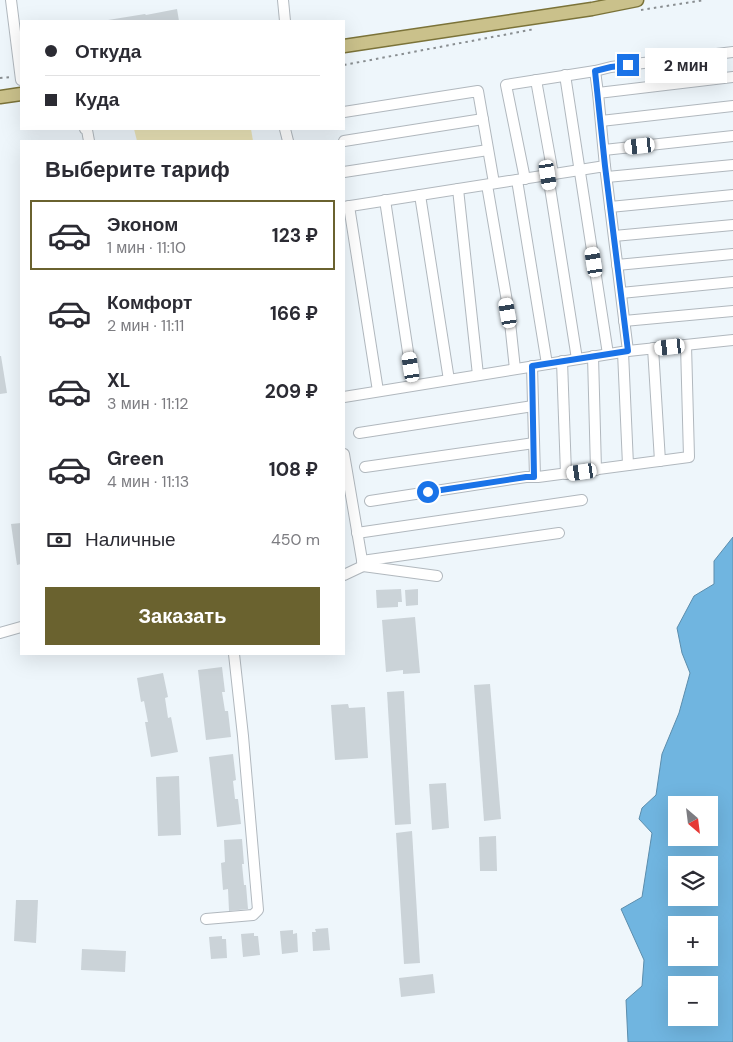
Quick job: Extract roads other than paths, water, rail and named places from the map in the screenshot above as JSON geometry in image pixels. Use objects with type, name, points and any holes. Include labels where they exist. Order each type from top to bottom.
[{"type":"main road","points":[[345,46],[592,9],[636,6]]},
{"type":"main road","points":[[0,97],[20,94]]},
{"type":"street","points":[[11,0],[20,72]]},
{"type":"street","points":[[283,0],[285,20]]},
{"type":"street","points":[[547,364],[506,85],[611,67],[733,52]]},
{"type":"street","points":[[595,71],[624,322],[628,465]]},
{"type":"street","points":[[565,76],[608,354]]},
{"type":"street","points":[[598,93],[733,77]]},
{"type":"street","points":[[536,80],[578,359]]},
{"type":"street","points":[[345,112],[478,91],[488,150],[490,184],[515,369]]},
{"type":"street","points":[[601,121],[733,106]]},
{"type":"street","points":[[345,141],[483,119]]},
{"type":"street","points":[[604,150],[733,136]]},
{"type":"street","points":[[345,172],[488,150]]},
{"type":"street","points":[[378,391],[346,206],[605,166]]},
{"type":"street","points":[[606,177],[733,166]]},
{"type":"street","points":[[458,189],[478,375]]},
{"type":"street","points":[[420,195],[449,380]]},
{"type":"street","points":[[610,207],[733,195]]},
{"type":"street","points":[[385,200],[414,386]]},
{"type":"street","points":[[614,236],[733,225]]},
{"type":"street","points":[[617,265],[733,254]]},
{"type":"street","points":[[621,293],[733,282]]},
{"type":"street","points":[[624,322],[733,311]]},
{"type":"street","points":[[345,397],[625,351],[733,340]]},
{"type":"street","points":[[370,501],[526,477],[566,474],[689,457],[686,345]]},
{"type":"street","points":[[654,348],[660,461]]},
{"type":"street","points":[[594,356],[596,470]]},
{"type":"street","points":[[562,361],[566,474]]},
{"type":"street","points":[[532,366],[534,477]]},
{"type":"street","points":[[358,433],[533,406]]},
{"type":"street","points":[[365,467],[534,443]]},
{"type":"street","points":[[345,460],[362,563]]},
{"type":"street","points":[[357,533],[582,500]]},
{"type":"street","points":[[345,575],[362,563],[559,532]]},
{"type":"street","points":[[362,563],[438,576]]},
{"type":"street","points":[[0,633],[20,627]]},
{"type":"street","points":[[206,919],[253,915],[258,910],[234,655]]},
{"type":"water","points":[[733,537],[733,1042],[628,1042],[626,1000],[642,986],[644,960],[621,909],[642,897],[652,833],[639,819],[642,808],[656,795],[662,754],[679,713],[690,673],[682,653],[677,628],[694,596],[714,584],[714,561]]}]
